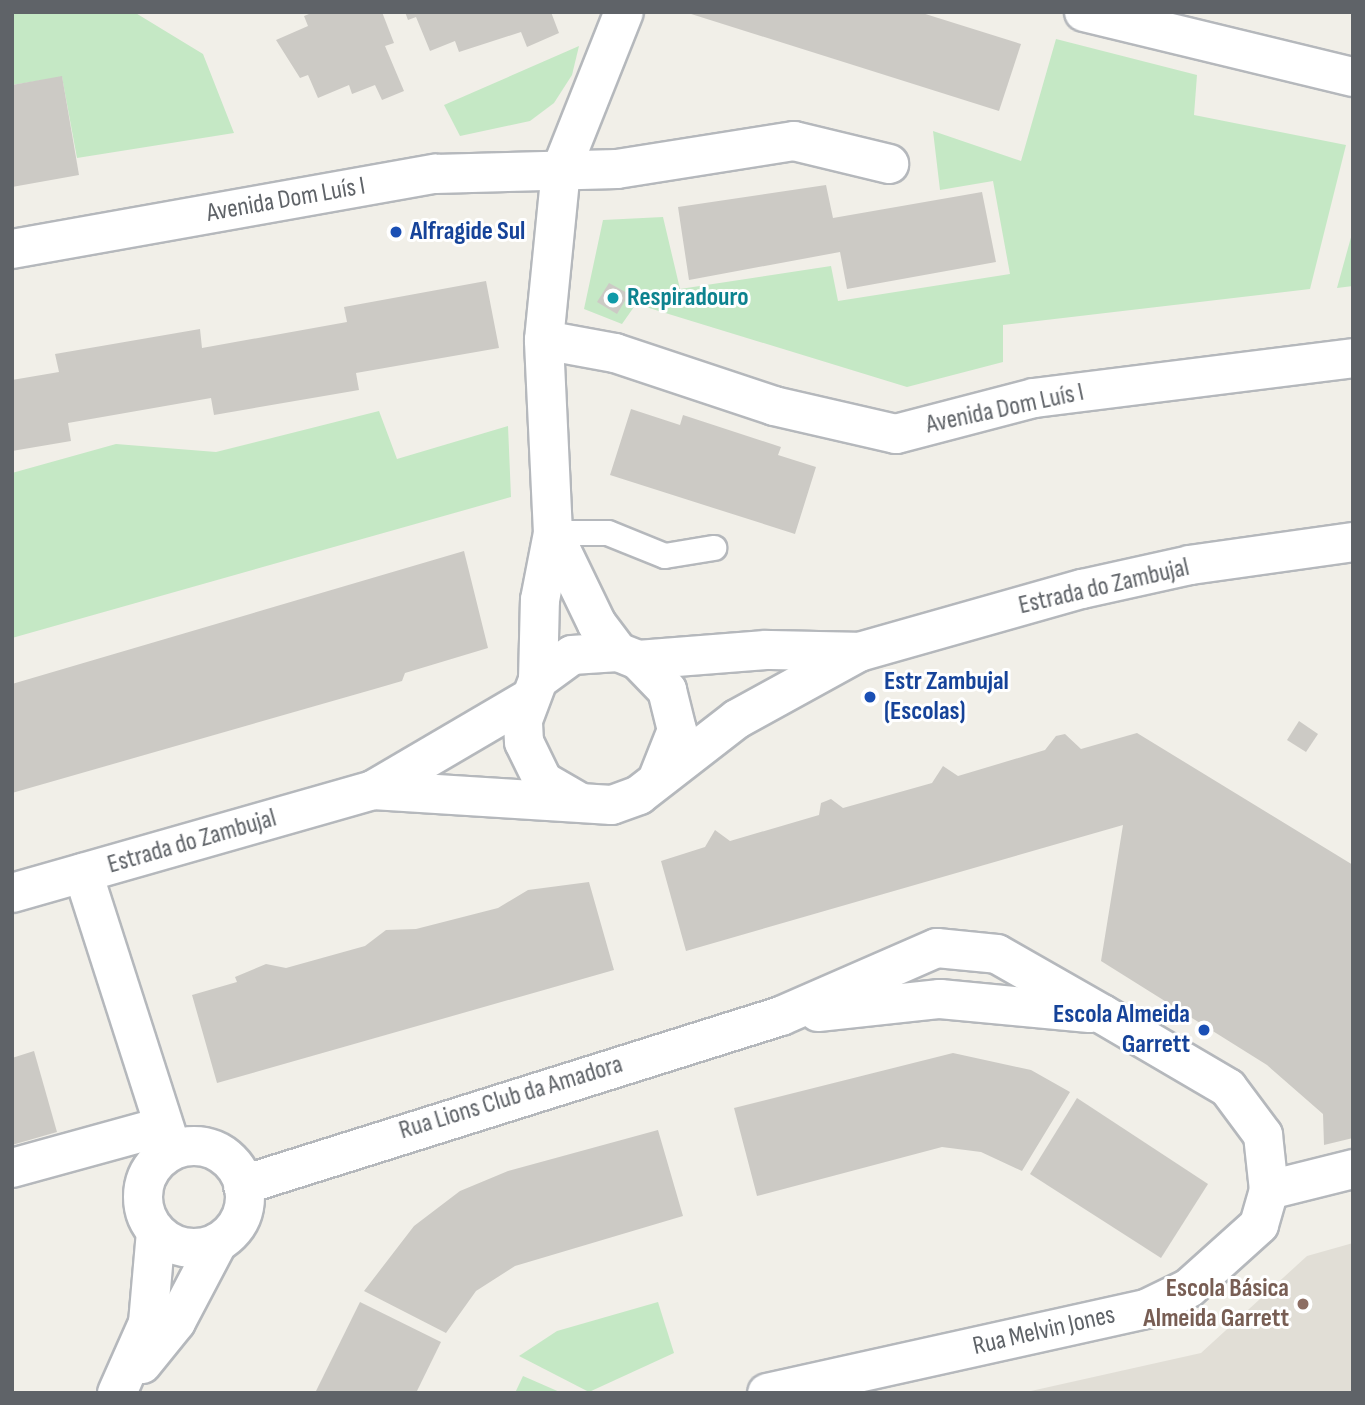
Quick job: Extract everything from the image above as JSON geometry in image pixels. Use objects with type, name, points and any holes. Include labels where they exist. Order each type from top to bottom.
[{"type":"street","points":[[533,689],[540,600],[553,533],[544,340],[561,170],[624,12]]},
{"type":"street","points":[[1084,12],[1353,78]]},
{"type":"street","name":"Avenida Dom Luís I","points":[[12,249],[435,174],[617,169],[794,141],[890,163]]},
{"type":"street","name":"Avenida Dom Luís I","points":[[544,340],[615,353],[774,406],[895,434],[1034,398],[1353,358]]},
{"type":"street","points":[[553,533],[597,624],[667,690],[675,709],[673,751],[650,786]]},
{"type":"street","name":"Estrada do Zambujal","points":[[373,790],[612,804],[650,786],[737,719],[859,652],[1082,589],[1190,565],[1353,542]]},
{"type":"street","name":"Estrada do Zambujal","points":[[12,893],[373,790],[533,689],[572,655],[628,656],[766,650],[859,652]]},
{"type":"street","name":"Estrada do Zambujal","points":[[533,689],[523,720],[531,762],[543,781],[581,802]]},
{"type":"street","points":[[83,873],[167,1138],[145,1183],[147,1217],[156,1231],[185,1247],[218,1242]]},
{"type":"street","name":"Rua Lions Club da Amadora","points":[[243,1185],[781,1016],[937,948],[997,954],[1228,1088],[1263,1135],[1269,1191]]},
{"type":"street","name":"Rua Lions Club da Amadora","points":[[781,1016],[940,999],[1102,1014]]},
{"type":"street","points":[[12,1168],[167,1138],[211,1149],[237,1170],[243,1185],[240,1218],[218,1242],[176,1322],[121,1386]]},
{"type":"street","points":[[1269,1191],[1353,1169]]},
{"type":"street","name":"Rua Melvin Jones","points":[[767,1393],[1146,1308],[1189,1288],[1259,1226],[1269,1191]]},
{"type":"street","points":[[121,1386],[148,1323],[156,1231]]},
{"type":"lane","points":[[553,533],[608,533],[665,556],[714,548]]},
{"type":"shaded area","name":"Escola Básica Almeida Garrett","points":[[1353,1243],[1353,1393],[1022,1393],[1201,1353],[1307,1256]]},
{"type":"green space","points":[[12,12],[134,12],[203,54],[234,133],[77,158],[62,77],[12,85]]},
{"type":"green space","points":[[1056,39],[1197,75],[1194,115],[1346,145],[1310,289],[1003,325],[1003,362],[907,387],[636,304],[622,324],[584,309],[603,220],[663,217],[680,289],[831,266],[838,301],[1010,274],[993,181],[940,190],[933,131],[1021,161]]},
{"type":"green space","points":[[579,46],[572,75],[554,103],[530,121],[460,136],[444,105]]},
{"type":"green space","points":[[1353,230],[1353,286],[1337,288]]},
{"type":"green space","points":[[379,411],[397,459],[508,426],[511,497],[12,638],[12,473],[116,444],[216,452]]},
{"type":"green space","points":[[658,1302],[674,1353],[589,1392],[519,1356],[557,1331]]},
{"type":"green space","points":[[523,1376],[562,1393],[515,1393]]},
{"type":"building","points":[[314,12],[382,12],[394,43],[385,46],[404,91],[382,100],[375,85],[352,94],[349,85],[318,98],[308,75],[300,78],[276,40],[308,26],[304,16]]},
{"type":"building","points":[[405,12],[551,12],[559,33],[527,47],[521,32],[459,52],[455,41],[430,51],[416,17],[408,20]]},
{"type":"building","points":[[919,12],[1021,44],[999,111],[688,13]]},
{"type":"building","points":[[62,76],[79,175],[12,187],[12,85]]},
{"type":"building","points":[[826,185],[833,218],[982,192],[996,262],[847,289],[840,252],[689,280],[678,207]]},
{"type":"building","points":[[486,281],[499,348],[356,373],[359,390],[214,415],[211,398],[68,423],[71,441],[12,451],[12,380],[59,372],[55,354],[200,329],[202,348],[347,322],[344,307]]},
{"type":"building","name":"Respiradouro","points":[[609,283],[629,294],[617,314],[597,302]]},
{"type":"building","points":[[631,409],[680,425],[683,415],[781,447],[778,455],[816,467],[795,534],[610,475]]},
{"type":"building","points":[[464,551],[488,648],[405,673],[402,681],[12,793],[12,684]]},
{"type":"building","points":[[1299,721],[1318,734],[1306,752],[1287,740]]},
{"type":"building","points":[[1137,733],[1353,865],[1353,1138],[1324,1145],[1323,1114],[1267,1065],[1101,961],[1123,825],[686,951],[661,861],[705,847],[715,830],[730,841],[819,815],[821,803],[831,799],[843,808],[932,783],[943,766],[958,776],[1045,750],[1056,736],[1065,734],[1081,749]]},
{"type":"building","points":[[589,882],[614,970],[217,1083],[192,995],[237,982],[235,977],[266,964],[286,968],[365,946],[386,930],[416,929],[498,908],[528,890]]},
{"type":"building","points":[[34,1051],[57,1132],[12,1145],[12,1058]]},
{"type":"building","points":[[953,1053],[1031,1070],[1070,1092],[1022,1171],[981,1152],[942,1147],[757,1196],[734,1108]]},
{"type":"building","points":[[1077,1098],[1208,1184],[1161,1258],[1030,1174]]},
{"type":"building","points":[[658,1130],[683,1216],[515,1266],[476,1291],[446,1333],[364,1291],[414,1226],[460,1191],[508,1171]]},
{"type":"building","points":[[360,1302],[441,1342],[416,1393],[315,1393]]},
{"type":"place","name":"Alfragide Sul","points":[[396,232]]},
{"type":"place","name":"Respiradouro","points":[[613,298]]},
{"type":"place","name":"Estr Zambujal (Escolas)","points":[[870,697]]},
{"type":"place","name":"Escola Almeida Garrett","points":[[1204,1030]]},
{"type":"place","name":"Escola Básica Almeida Garrett","points":[[1303,1304]]}]
